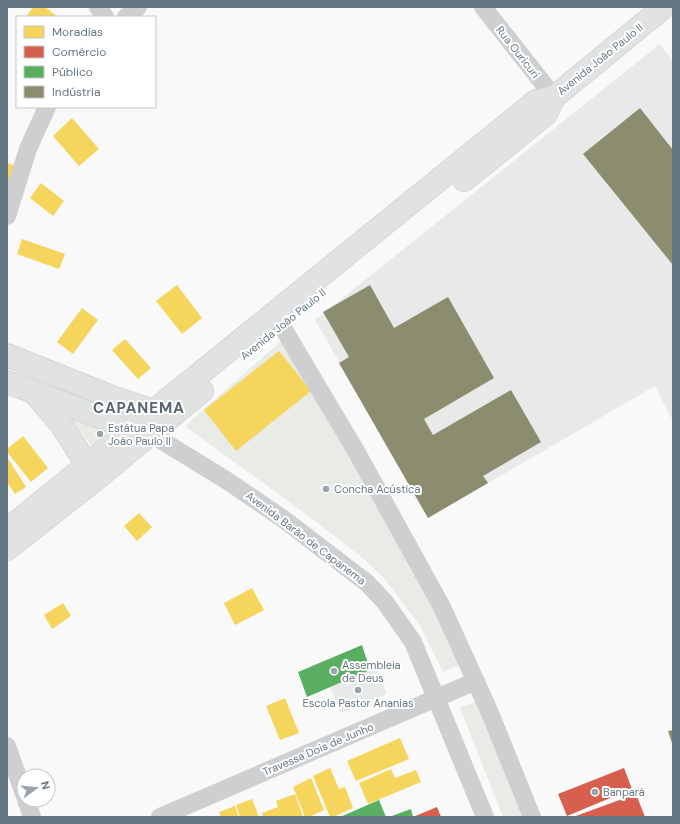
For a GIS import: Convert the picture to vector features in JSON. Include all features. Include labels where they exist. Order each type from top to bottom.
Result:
[{"type":"main road","name":"Avenida João Paulo II","points":[[7,530],[140,437],[536,101],[554,97],[664,7]]},
{"type":"main road","name":"Avenida João Paulo II","points":[[140,437],[154,411],[278,319]]},
{"type":"main road","points":[[7,355],[117,399],[154,411]]},
{"type":"main road","name":"Avenida Barão de Capanema","points":[[7,382],[140,437]]},
{"type":"main road","points":[[33,393],[61,424],[92,472]]},
{"type":"main road","points":[[117,399],[140,437]]},
{"type":"main road","name":"Avenida João Paulo II","points":[[7,549],[92,472]]},
{"type":"street","points":[[98,7],[104,16]]},
{"type":"street","points":[[127,16],[138,7]]},
{"type":"street","name":"Rua Ouricuri","points":[[483,7],[554,97]]},
{"type":"street","points":[[7,216],[28,149],[47,108]]},
{"type":"street","points":[[278,319],[356,451],[442,607],[476,681],[532,817]]},
{"type":"street","name":"Avenida Barão de Capanema","points":[[140,437],[256,500],[367,583],[386,602],[402,623],[413,642],[485,817]]},
{"type":"street","name":"Travessa Dois de Junho","points":[[160,817],[476,681]]},
{"type":"street","points":[[7,746],[16,771]]},
{"type":"shaded area","points":[[660,44],[673,62],[673,421],[655,386],[428,518],[315,320]]},
{"type":"shaded area","points":[[290,333],[463,664],[443,672],[421,627],[383,577],[359,555],[306,514],[185,426]]},
{"type":"shaded area","points":[[60,404],[119,425],[93,448]]},
{"type":"shaded area","name":"Escola Pastor Ananias","points":[[376,667],[387,694],[340,713],[330,687]]},
{"type":"shaded area","points":[[480,700],[528,817],[503,817],[460,708]]},
{"type":"building: Moradias","points":[[33,7],[45,7],[57,16],[27,16]]},
{"type":"building: Moradias","points":[[72,118],[99,149],[79,166],[53,136]]},
{"type":"building: Moradias","points":[[7,163],[16,166],[7,190]]},
{"type":"building: Moradias","points":[[41,183],[64,201],[53,216],[30,198]]},
{"type":"building: Moradias","points":[[22,239],[65,254],[59,269],[17,254]]},
{"type":"building: Moradias","points":[[177,285],[202,318],[182,334],[156,301]]},
{"type":"building: Moradias","points":[[82,308],[98,320],[73,354],[57,342]]},
{"type":"building: Moradias","points":[[125,339],[151,368],[138,379],[112,350]]},
{"type":"building: Moradias","points":[[279,351],[311,391],[236,451],[204,410]]},
{"type":"building: Moradias","points":[[23,436],[48,468],[31,482],[7,452],[7,449]]},
{"type":"building: Moradias","points":[[7,457],[26,487],[15,494],[7,482]]},
{"type":"building: Moradias","points":[[139,513],[152,527],[137,541],[124,526]]},
{"type":"building: Moradias","points":[[252,588],[264,610],[235,625],[224,603]]},
{"type":"building: Moradias","points":[[63,603],[71,616],[52,629],[44,615]]},
{"type":"building: Moradias","points":[[285,698],[299,733],[280,740],[266,706]]},
{"type":"building: Moradias","points":[[400,738],[409,759],[356,781],[347,761]]},
{"type":"building: Moradias","points":[[330,768],[339,789],[345,787],[353,808],[333,817],[330,817],[313,776]]},
{"type":"building: Moradias","points":[[391,769],[395,778],[416,770],[421,782],[368,804],[359,783]]},
{"type":"building: Moradias","points":[[311,778],[324,810],[309,817],[305,817],[293,787]]},
{"type":"building: Moradias","points":[[295,794],[303,817],[263,817],[262,813],[278,807],[276,801]]},
{"type":"building: Moradias","points":[[252,799],[259,817],[240,817],[236,805]]},
{"type":"building: Moradias","points":[[235,806],[239,817],[221,817],[219,812]]},
{"type":"building: Comércio","name":"Banpará","points":[[624,768],[632,789],[567,816],[558,794]]},
{"type":"building: Comércio","points":[[636,794],[645,817],[573,817]]},
{"type":"building: Comércio","points":[[437,807],[441,817],[413,817]]},
{"type":"building: Público","name":"Assembleia de Deus","points":[[362,645],[370,670],[307,697],[298,672]]},
{"type":"building: Público","points":[[379,800],[386,817],[340,817]]},
{"type":"building: Público","points":[[411,809],[413,817],[389,817]]},
{"type":"building: Indústria","points":[[640,108],[673,150],[673,265],[583,154]]},
{"type":"building: Indústria","points":[[370,285],[394,328],[448,297],[494,378],[424,419],[433,435],[511,390],[541,442],[483,476],[488,483],[428,518],[339,363],[349,357],[323,312]]},
{"type":"building: Indústria","points":[[673,730],[673,746],[668,731]]},
{"type":"place","name":"Estátua Papa João Paulo II","points":[[100,434]]},
{"type":"place","name":"Concha Acústica","points":[[326,489]]},
{"type":"place","name":"Assembleia de Deus","points":[[334,671]]},
{"type":"place","name":"Escola Pastor Ananias","points":[[358,690]]},
{"type":"place","name":"Banpará","points":[[595,792]]},
{"type":"district","name":"CAPANEMA","points":[[139,408]]}]
